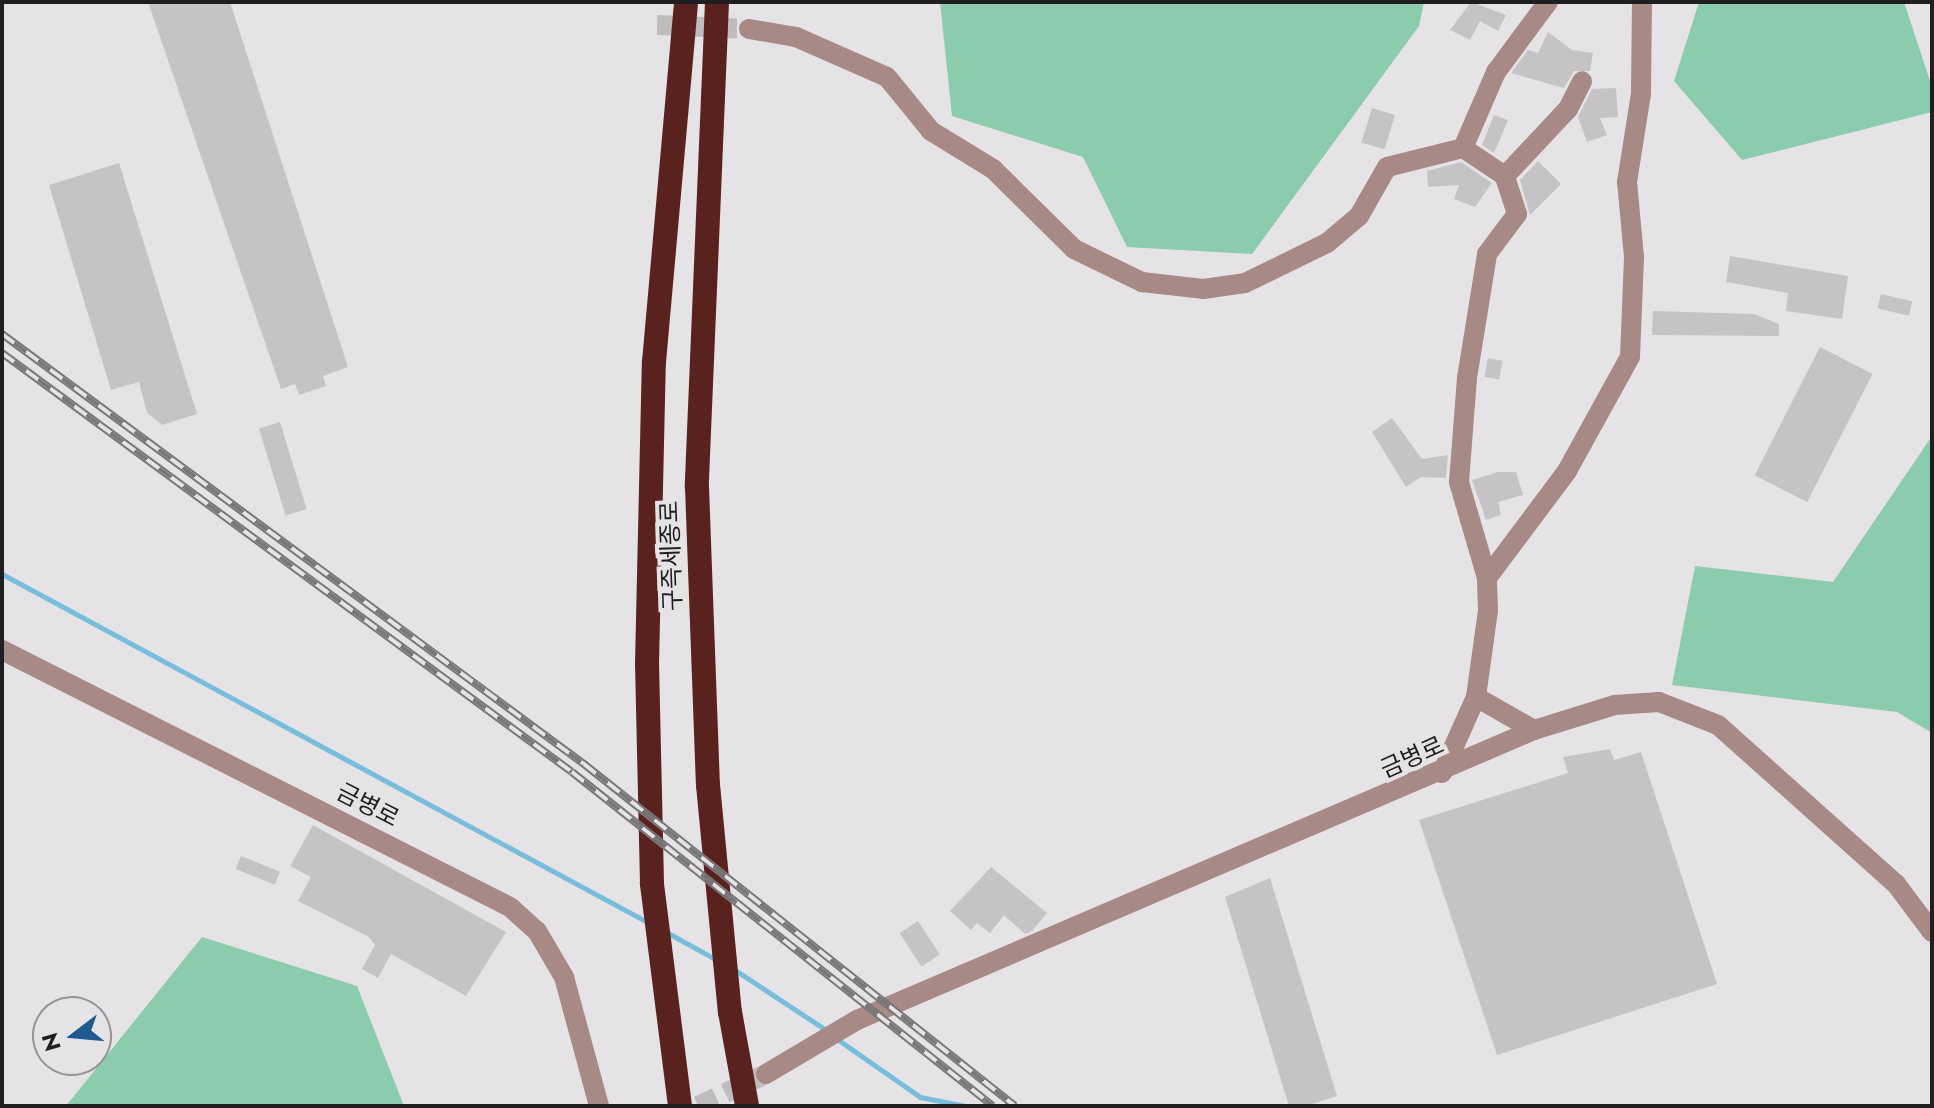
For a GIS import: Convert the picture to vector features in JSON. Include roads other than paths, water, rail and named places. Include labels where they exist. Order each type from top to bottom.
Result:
[{"type":"highway","name":"구즉세종로","points":[[680,1106],[652,883],[651,451],[686,2]]},
{"type":"highway","name":"구즉세종로","points":[[717,2],[697,487],[719,914],[730,1012],[747,1106]]},
{"type":"street","points":[[1463,148],[1496,72],[1548,2]]},
{"type":"street","points":[[1487,578],[1567,471],[1630,357],[1634,257],[1627,182],[1641,94],[1642,2]]},
{"type":"street","points":[[749,29],[796,37],[887,77],[931,131],[993,169],[1074,249],[1142,282],[1203,289],[1245,283],[1327,243],[1359,216],[1387,167],[1463,148],[1505,176],[1517,214],[1487,254],[1461,432],[1459,482],[1487,578],[1476,697],[1442,773]]},
{"type":"street","points":[[1505,176],[1568,109],[1582,81]]},
{"type":"street","name":"금병로","points":[[2,650],[510,907],[537,931],[564,977],[599,1106]]},
{"type":"street","points":[[1476,697],[1534,730]]},
{"type":"street","name":"금병로","points":[[766,1074],[801,1047],[857,1020],[1442,773],[1534,730],[1615,705],[1659,702],[1718,725],[1896,884],[1932,932]]},
{"type":"waterway","points":[[2,574],[649,923]]},
{"type":"waterway","points":[[668,933],[715,959]]},
{"type":"waterway","points":[[735,970],[829,1032]]},
{"type":"waterway","points":[[837,1039],[920,1097],[965,1106]]},
{"type":"tunnel","points":[[657,25],[749,29]]},
{"type":"tunnel","points":[[698,1106],[766,1074]]},
{"type":"railway","points":[[2,334],[584,764],[1015,1106]]},
{"type":"railway","points":[[2,353],[572,772],[993,1106]]}]
